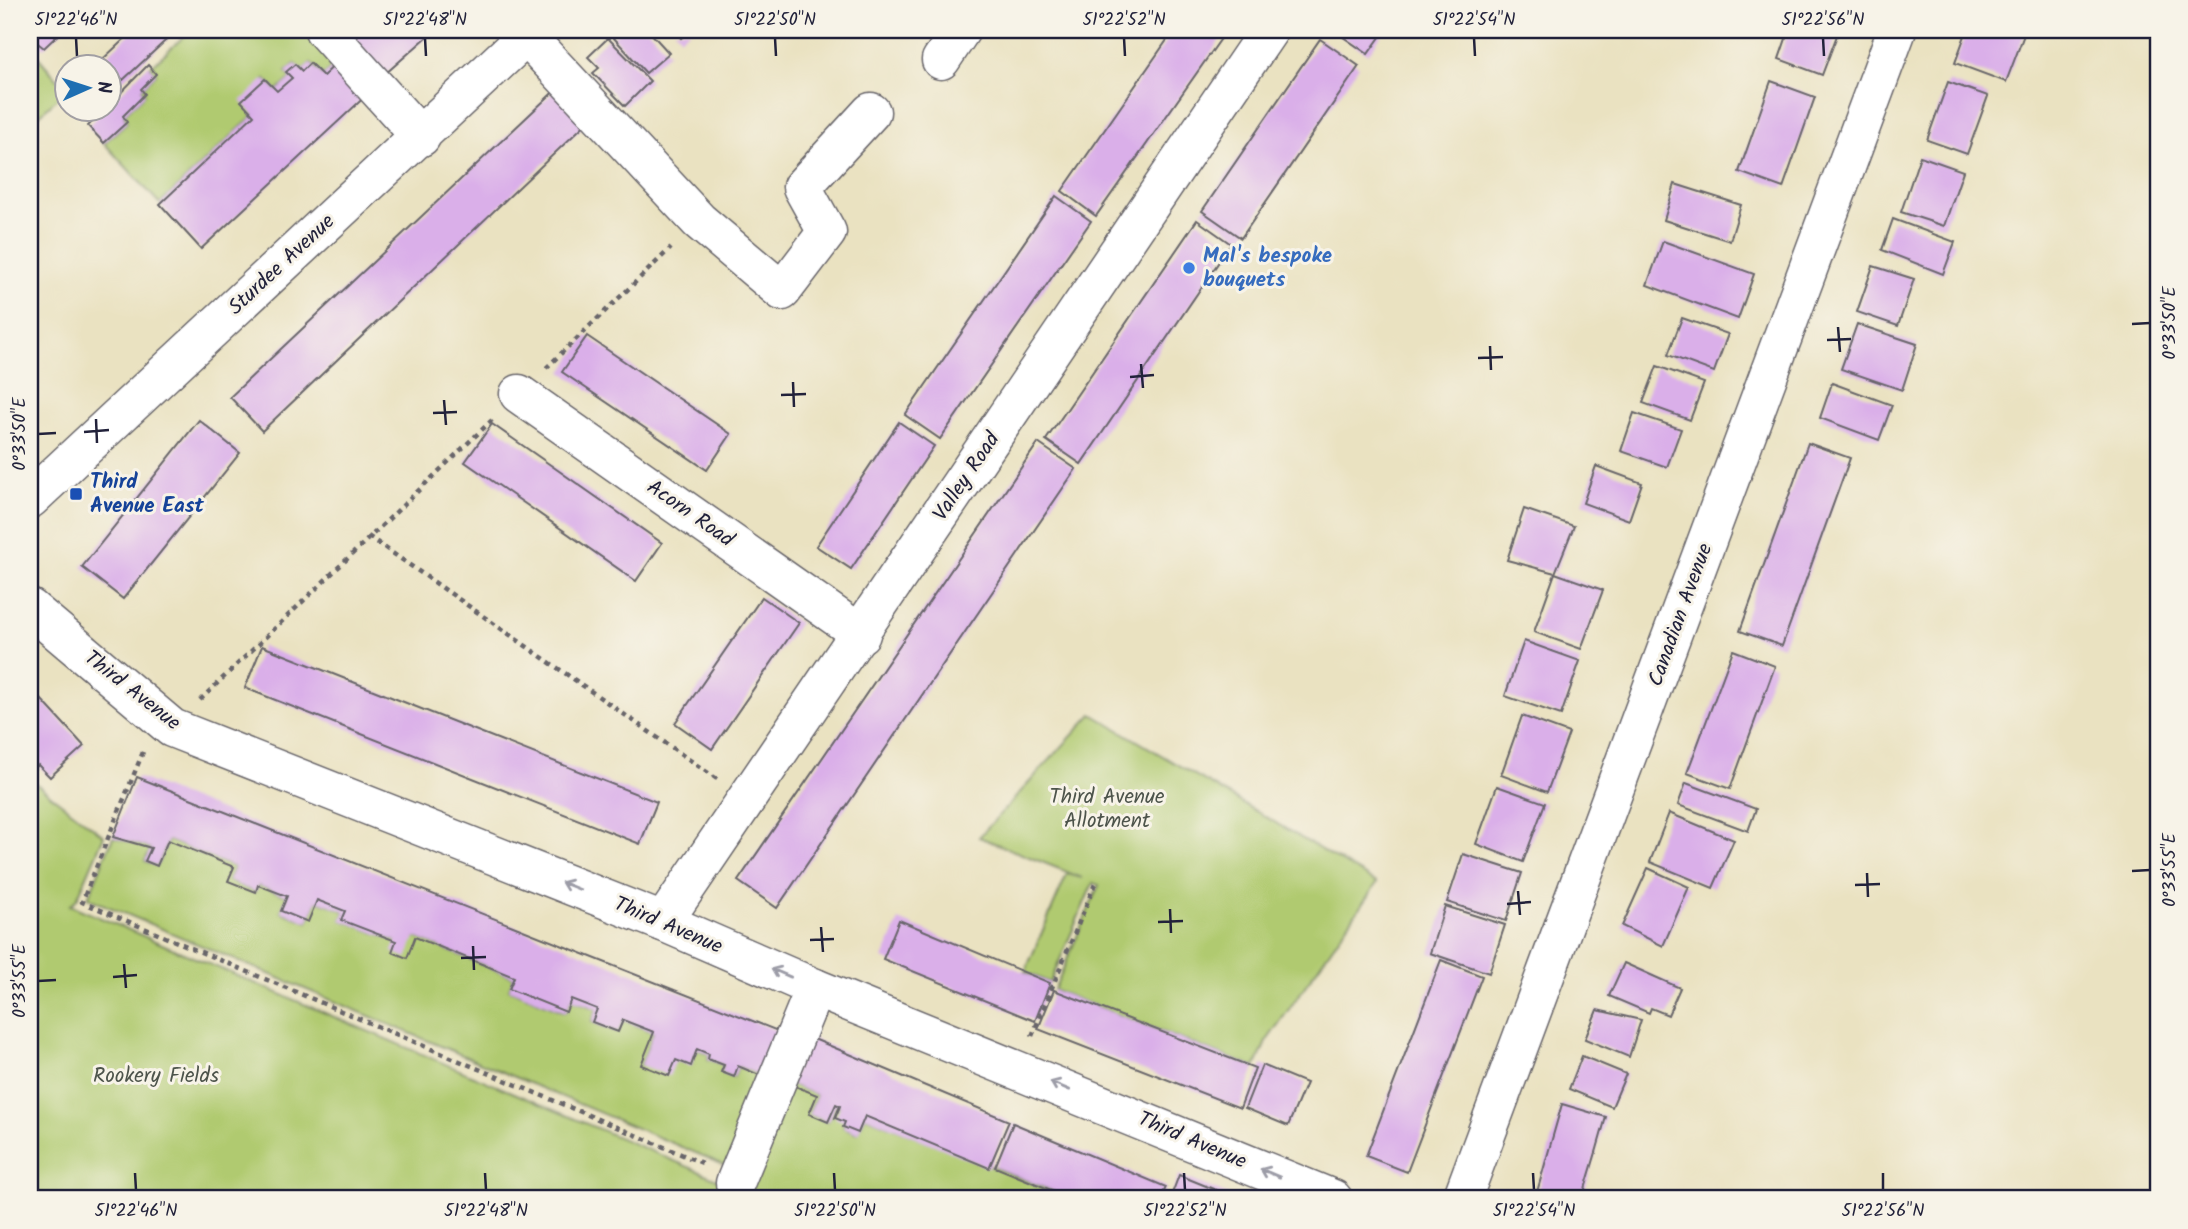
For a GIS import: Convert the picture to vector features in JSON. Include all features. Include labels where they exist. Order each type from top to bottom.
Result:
[{"type":"street","points":[[324,30],[421,137]]},
{"type":"street","name":"Valley Road","points":[[663,922],[861,635],[1268,30]]},
{"type":"street","name":"Canadian Avenue","points":[[1462,1199],[1897,30]]},
{"type":"street","points":[[530,33],[699,221],[782,291],[827,232],[802,187],[871,112]]},
{"type":"street","name":"Sturdee Avenue","points":[[30,499],[530,33]]},
{"type":"street","name":"Acorn Road","points":[[519,394],[861,635]]},
{"type":"street","name":"Third Avenue","points":[[30,608],[165,722],[663,922],[815,988],[1333,1199]]},
{"type":"street","points":[[736,1181],[815,988]]},
{"type":"path","points":[[699,221],[369,536],[165,722],[82,902],[736,1181]]},
{"type":"path","points":[[369,536],[746,799]]},
{"type":"path","points":[[1018,1069],[1097,879]]},
{"type":"green space","points":[[191,30],[311,30],[340,60],[323,76],[311,63],[302,71],[295,64],[286,72],[292,78],[277,91],[265,79],[254,115],[160,204],[104,143],[127,122],[123,116],[145,94],[141,89],[156,74],[150,67]]},
{"type":"green space","points":[[30,47],[52,73],[52,103],[30,124]]},
{"type":"green space","name":"Third Avenue Allotment","points":[[1092,714],[1377,883],[1266,1042],[1255,1068],[1054,990],[1099,885],[1093,883],[1050,983],[1025,972],[1067,874],[1082,878],[979,837]]},
{"type":"green space","name":"Rookery Fields","points":[[30,779],[104,836],[77,899],[70,905],[745,1191],[790,1084],[817,1095],[809,1114],[828,1122],[836,1104],[840,1106],[845,1122],[843,1127],[857,1133],[865,1116],[1070,1198],[30,1199]]},
{"type":"green space","points":[[113,837],[151,848],[145,861],[157,866],[168,840],[234,867],[228,881],[255,892],[258,885],[287,896],[281,912],[308,922],[317,900],[345,911],[342,920],[396,941],[415,937],[514,977],[509,989],[565,1012],[571,999],[597,1009],[592,1022],[617,1032],[623,1020],[654,1032],[641,1065],[676,1060],[691,1065],[697,1049],[709,1054],[708,1059],[724,1065],[722,1072],[734,1077],[738,1066],[764,1077],[729,1167],[88,898]]},
{"type":"building","points":[[30,30],[63,30],[44,48],[30,37]]},
{"type":"building","points":[[134,30],[177,30],[123,80],[122,52],[110,52]]},
{"type":"building","points":[[346,30],[435,30],[385,74]]},
{"type":"building","points":[[621,30],[648,30],[669,53],[646,73],[613,37]]},
{"type":"building","points":[[674,30],[690,30],[681,38]]},
{"type":"building","points":[[1174,30],[1227,30],[1096,216],[1062,191]]},
{"type":"building","points":[[1333,30],[1385,30],[1368,54]]},
{"type":"building","points":[[1789,30],[1839,30],[1822,75],[1779,59]]},
{"type":"building","points":[[1967,30],[2025,32],[2006,82],[1955,63]]},
{"type":"building","points":[[608,38],[650,81],[625,106],[593,73],[599,68],[588,57]]},
{"type":"building","points":[[1320,39],[1359,66],[1241,238],[1202,211]]},
{"type":"building","points":[[340,60],[370,92],[201,249],[160,204],[254,115],[241,101],[265,79],[277,91],[292,78],[286,72],[295,64],[302,71],[310,63],[323,76]]},
{"type":"building","points":[[148,65],[156,74],[141,89],[145,94],[123,116],[127,122],[104,143],[88,126],[92,122],[122,122],[122,91]]},
{"type":"building","points":[[1771,81],[1815,97],[1783,188],[1739,172]]},
{"type":"building","points":[[564,82],[595,115],[262,431],[230,397]]},
{"type":"building","points":[[1948,82],[1988,96],[1967,154],[1927,140]]},
{"type":"building","points":[[1920,156],[1963,171],[1944,226],[1901,212]]},
{"type":"building","points":[[1675,184],[1741,205],[1730,241],[1664,220]]},
{"type":"building","points":[[1056,196],[1091,221],[940,439],[905,415]]},
{"type":"building","points":[[1893,219],[1955,242],[1943,274],[1882,250]]},
{"type":"building","points":[[1197,220],[1231,244],[1081,464],[1046,440]]},
{"type":"building","points":[[1663,241],[1754,274],[1738,319],[1647,285]]},
{"type":"building","points":[[1873,266],[1914,279],[1898,326],[1857,312]]},
{"type":"building","points":[[1682,318],[1728,334],[1714,372],[1668,355]]},
{"type":"building","points":[[1857,324],[1917,344],[1902,390],[1841,369]]},
{"type":"building","points":[[587,336],[731,434],[707,470],[562,372]]},
{"type":"building","points":[[1657,366],[1704,383],[1690,420],[1643,403]]},
{"type":"building","points":[[1832,383],[1892,405],[1879,440],[1820,418]]},
{"type":"building","points":[[1634,413],[1681,429],[1667,467],[1621,451]]},
{"type":"building","points":[[199,420],[240,453],[123,599],[82,567]]},
{"type":"building","points":[[899,422],[934,446],[851,569],[816,546]]},
{"type":"building","points":[[492,424],[662,543],[636,581],[465,462]]},
{"type":"building","points":[[1038,443],[1076,469],[777,908],[738,881]]},
{"type":"building","points":[[1808,443],[1850,458],[1782,646],[1740,631]]},
{"type":"building","points":[[1596,466],[1642,483],[1629,520],[1583,503]]},
{"type":"building","points":[[1524,509],[1574,526],[1555,573],[1507,560]]},
{"type":"building","points":[[1555,573],[1603,590],[1581,649],[1534,632]]},
{"type":"building","points":[[762,597],[799,623],[712,749],[675,723]]},
{"type":"building","points":[[1524,641],[1580,661],[1561,715],[1505,696]]},
{"type":"building","points":[[262,646],[657,802],[640,844],[245,688]]},
{"type":"building","points":[[1733,650],[1775,666],[1730,789],[1687,773]]},
{"type":"building","points":[[30,687],[84,746],[50,777],[38,765],[30,773]]},
{"type":"building","points":[[1522,716],[1569,733],[1547,792],[1501,775]]},
{"type":"building","points":[[137,777],[783,1033],[764,1077],[738,1066],[734,1077],[721,1072],[724,1065],[708,1059],[709,1054],[697,1049],[691,1066],[676,1060],[669,1076],[641,1065],[654,1032],[623,1020],[618,1032],[592,1022],[597,1009],[571,999],[566,1012],[509,989],[514,977],[415,937],[407,958],[392,952],[396,941],[341,920],[345,911],[317,900],[308,922],[281,911],[287,896],[258,885],[256,892],[228,881],[234,867],[168,840],[157,866],[145,861],[151,848],[113,837]]},
{"type":"building","points":[[1686,783],[1756,809],[1748,831],[1678,805]]},
{"type":"building","points":[[1497,786],[1545,803],[1523,862],[1476,844]]},
{"type":"building","points":[[1669,813],[1734,840],[1713,888],[1650,862]]},
{"type":"building","points":[[1463,854],[1522,873],[1506,921],[1447,902]]},
{"type":"building","points":[[1648,868],[1689,887],[1663,946],[1622,926]]},
{"type":"building","points":[[1445,906],[1505,925],[1489,973],[1430,953]]},
{"type":"building","points":[[899,920],[1050,983],[1035,1021],[883,959]]},
{"type":"building","points":[[1441,960],[1482,976],[1407,1172],[1366,1156]]},
{"type":"building","points":[[1624,963],[1680,988],[1668,1015],[1651,1008],[1649,1013],[1609,996]]},
{"type":"building","points":[[1054,990],[1255,1068],[1240,1108],[1038,1029]]},
{"type":"building","points":[[1597,1010],[1641,1020],[1629,1057],[1585,1039]]},
{"type":"building","points":[[809,1037],[1009,1121],[989,1168],[865,1116],[858,1133],[843,1127],[845,1122],[835,1118],[840,1106],[836,1104],[828,1122],[809,1114],[817,1095],[790,1084]]},
{"type":"building","points":[[1582,1056],[1626,1074],[1612,1107],[1569,1089]]},
{"type":"building","points":[[1262,1065],[1306,1083],[1288,1126],[1245,1108]]},
{"type":"building","points":[[1562,1104],[1606,1117],[1597,1149],[1582,1199],[1535,1199]]},
{"type":"building","points":[[1013,1123],[1166,1187],[1161,1199],[1073,1199],[995,1167]]},
{"type":"building","points":[[1179,1175],[1211,1188],[1238,1199],[1170,1199]]},
{"type":"place","name":"MaI's bespoke bouquets","points":[[1189,268]]},
{"type":"place","name":"Third Avenue East","points":[[76,494]]}]
